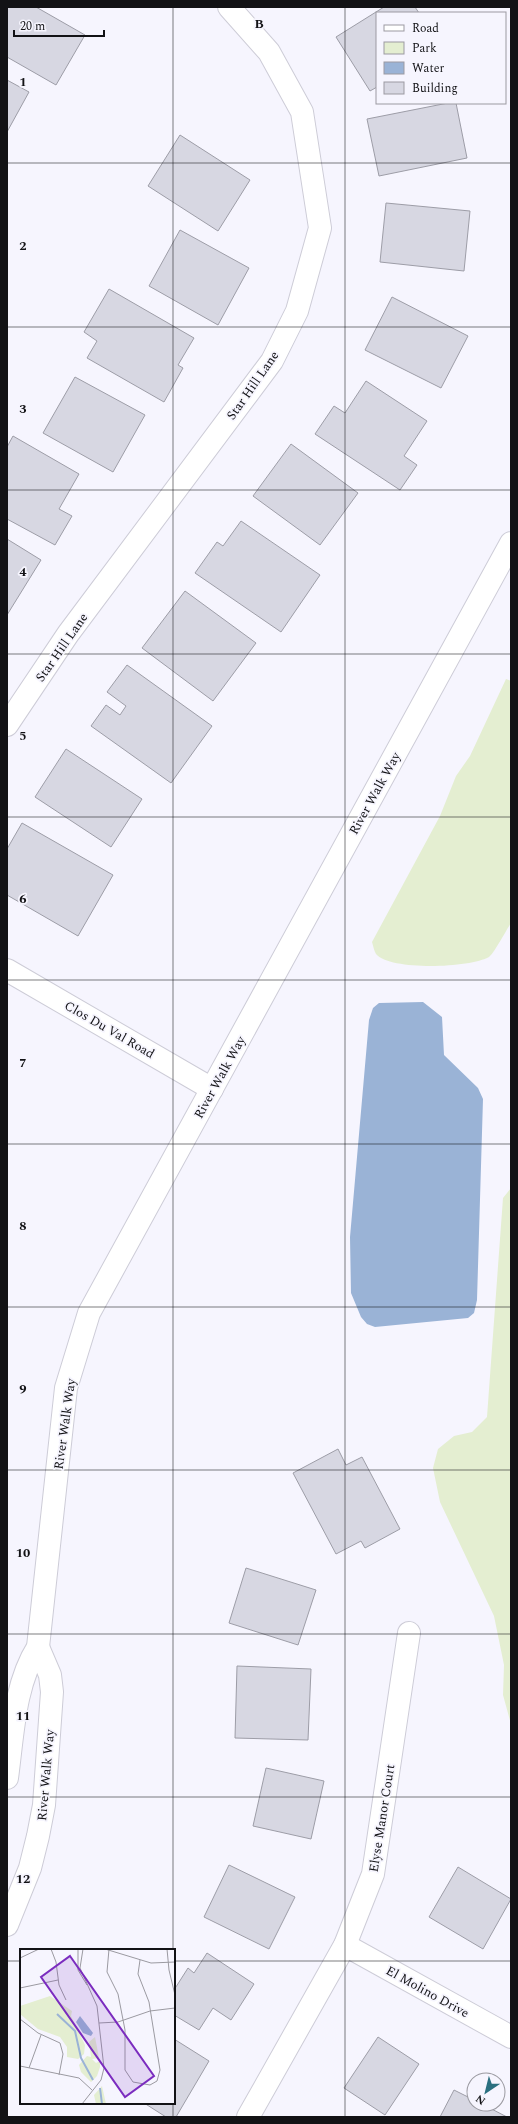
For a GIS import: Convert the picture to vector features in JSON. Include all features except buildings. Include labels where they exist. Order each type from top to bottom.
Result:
[{"type":"street","name":"Star Hill Lane","points":[[7,725],[68,634],[272,361],[297,311],[320,228],[302,112],[268,52],[229,7]]},
{"type":"street","name":"River Walk Way","points":[[7,1778],[22,1680],[29,1661],[38,1647],[66,1388],[89,1312],[511,543]]},
{"type":"street","name":"Clos Du Val Road","points":[[7,970],[212,1089]]},
{"type":"street","name":"Elyse Manor Court","points":[[248,2117],[345,1945],[374,1874],[409,1633]]},
{"type":"street","name":"River Walk Way","points":[[7,1925],[30,1868],[44,1805],[52,1692],[50,1675],[38,1647]]},
{"type":"street","name":"El Molino Drive","points":[[345,1945],[511,2037]]},
{"type":"green space","points":[[506,679],[511,681],[511,923],[491,955],[479,961],[465,964],[431,966],[397,963],[384,959],[376,954],[372,942],[440,816],[456,776],[470,756]]},
{"type":"green space","points":[[511,1188],[511,1724],[503,1695],[504,1665],[494,1616],[440,1502],[433,1468],[438,1449],[454,1436],[472,1432],[487,1417],[503,1198]]},
{"type":"water","points":[[423,1002],[442,1017],[444,1055],[478,1088],[483,1099],[477,1300],[474,1313],[468,1318],[375,1327],[367,1324],[361,1317],[351,1293],[350,1237],[369,1020],[373,1008],[379,1003]]}]
